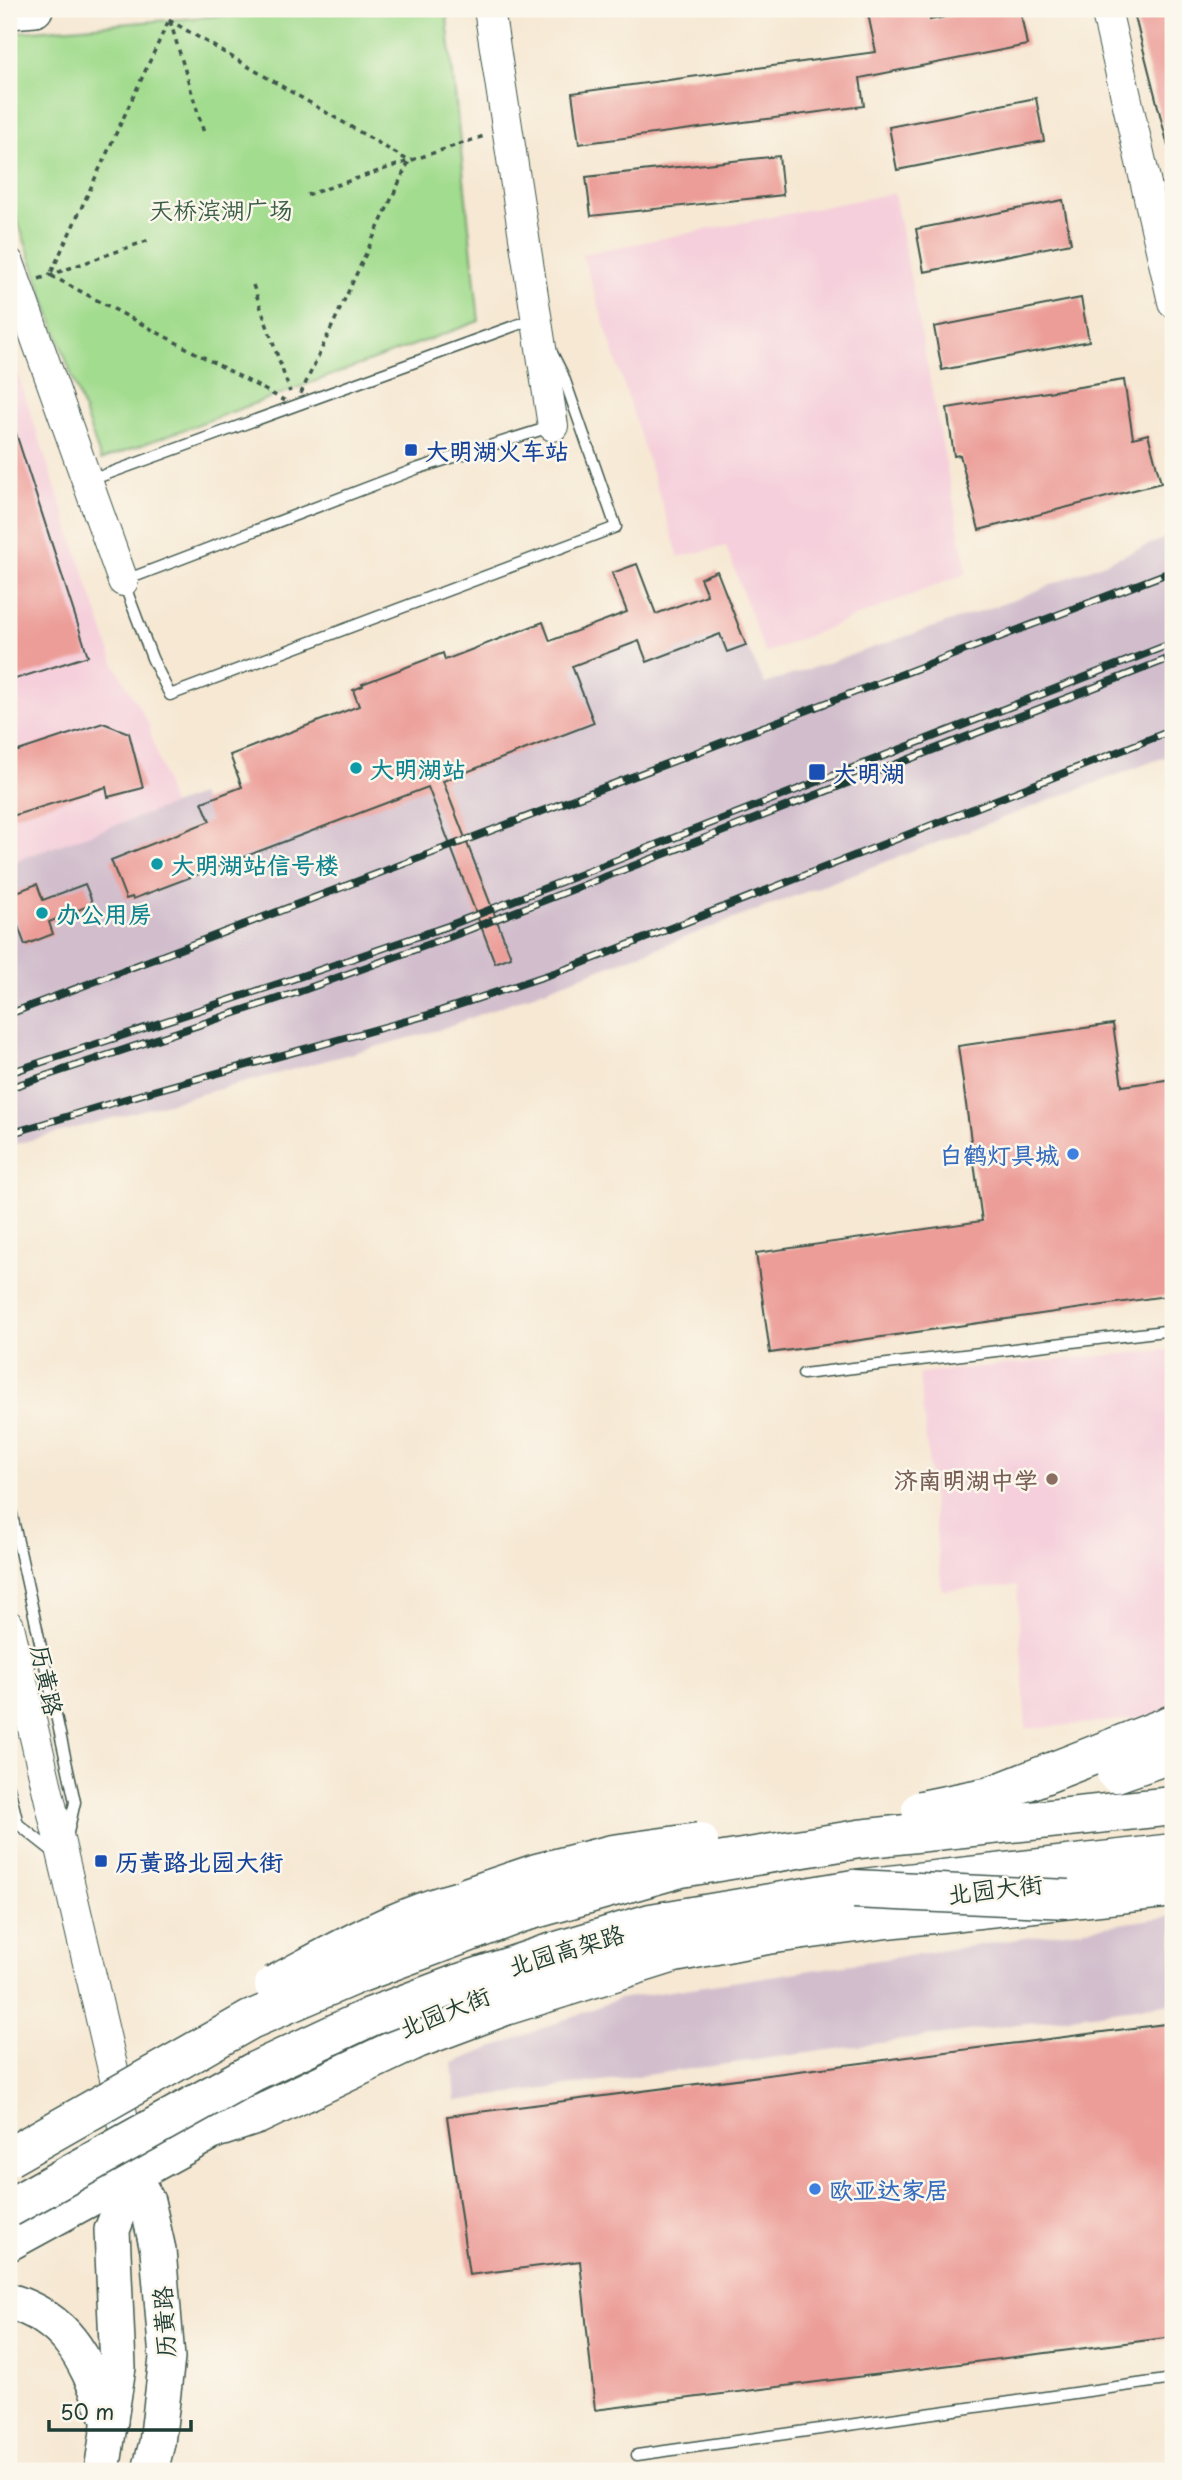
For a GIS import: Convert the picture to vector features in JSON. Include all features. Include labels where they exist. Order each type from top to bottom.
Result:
[{"type":"highway","points":[[990,1796],[1173,1724]]},
{"type":"highway","points":[[9,2128],[194,2026],[380,1930],[537,1873],[613,1854],[911,1812],[990,1796],[1096,1780],[1173,1753]]},
{"type":"highway","name":"北园高架路","points":[[9,2157],[250,2020],[355,1975],[521,1913],[681,1868],[859,1839],[1173,1806]]},
{"type":"highway","name":"北园高架路","points":[[9,2208],[255,2071],[370,2017],[544,1955],[651,1923],[854,1889],[1173,1853]]},
{"type":"highway","points":[[466,1897],[681,1868]]},
{"type":"highway","points":[[221,2127],[257,2115],[418,2039],[505,2006],[674,1953],[767,1935],[1173,1888]]},
{"type":"highway","points":[[854,1889],[1068,1899]]},
{"type":"highway","points":[[250,2020],[380,1930]]},
{"type":"main road","points":[[9,11],[35,9]]},
{"type":"main road","points":[[9,2143],[118,2091],[228,2025],[454,1924],[660,1863],[820,1838],[1173,1794]]},
{"type":"main road","name":"北园大街","points":[[9,2243],[221,2127],[247,2103],[400,2027],[516,1983],[663,1938],[759,1919],[992,1887],[1173,1869]]},
{"type":"main road","name":"历黄路","points":[[102,2471],[118,2367],[112,2230],[133,2176]]},
{"type":"main road","name":"历黄路","points":[[133,2176],[147,2201],[158,2250],[167,2358],[157,2442],[150,2471]]},
{"type":"main road","points":[[9,2301],[49,2318],[75,2346],[111,2422]]},
{"type":"street","points":[[489,9],[553,426]]},
{"type":"street","points":[[1106,9],[1173,302]]},
{"type":"street","points":[[13,275],[123,581]]},
{"type":"street","name":"历黄路","points":[[9,1626],[118,2091],[133,2176]]},
{"type":"lane","points":[[87,482],[535,318],[563,375],[616,527],[170,695],[152,658],[123,581],[416,469],[553,426]]},
{"type":"lane","points":[[803,1374],[1173,1330]]},
{"type":"lane","name":"历黄路","points":[[9,1501],[75,1802],[62,1858]]},
{"type":"lane","points":[[9,1787],[18,1824],[62,1858]]},
{"type":"lane","points":[[637,2455],[1173,2379]]},
{"type":"path","points":[[169,20],[409,161]]},
{"type":"path","points":[[169,20],[204,133]]},
{"type":"path","points":[[50,275],[169,20]]},
{"type":"path","points":[[307,195],[507,128]]},
{"type":"path","points":[[295,406],[409,161]]},
{"type":"path","points":[[13,275],[50,275],[152,239]]},
{"type":"path","points":[[50,275],[295,406]]},
{"type":"path","points":[[253,285],[295,406]]},
{"type":"shaded area","points":[[894,193],[967,573],[765,653],[726,546],[679,557],[582,254]]},
{"type":"shaded area","points":[[9,348],[114,663],[148,723],[172,806],[9,863]]},
{"type":"shaded area","name":"大明湖站","points":[[1173,535],[1173,754],[438,1030],[9,1146],[9,863],[200,795],[203,801],[242,787],[230,755],[359,706],[362,684],[443,653],[445,659],[543,622],[550,641],[627,612],[612,573],[637,564],[657,614],[706,595],[700,578],[717,571],[746,645],[765,684],[1014,600]]},
{"type":"shaded area","name":"济南明湖中学","points":[[1173,1349],[1173,1706],[1155,1717],[1026,1729],[1017,1586],[942,1590],[919,1373]]},
{"type":"shaded area","points":[[1173,1916],[1173,2003],[456,2101],[453,2063],[618,1999]]},
{"type":"green space","name":"天桥滨湖广场","points":[[301,9],[446,9],[479,321],[101,460],[9,196],[9,33]]},
{"type":"building","points":[[867,9],[929,9],[930,20],[985,9],[1020,9],[1027,45],[860,78],[864,106],[579,144],[572,93],[876,52]]},
{"type":"building","points":[[1133,9],[1173,9],[1173,145],[1168,146]]},
{"type":"building","points":[[1036,98],[1044,141],[897,170],[889,127]]},
{"type":"building","points":[[779,156],[783,195],[591,216],[586,177]]},
{"type":"building","points":[[1063,200],[1071,243],[924,272],[916,229]]},
{"type":"building","points":[[1081,298],[1089,341],[942,370],[934,327]]},
{"type":"building","points":[[1124,380],[1133,438],[1148,434],[1161,483],[979,530],[960,455],[954,456],[947,408]]},
{"type":"building","points":[[12,421],[88,656],[9,681],[9,422]]},
{"type":"building","name":"大明湖站","points":[[637,564],[656,614],[707,595],[700,578],[717,571],[746,645],[727,652],[720,634],[647,662],[639,641],[572,666],[594,723],[443,781],[511,957],[495,963],[428,787],[133,899],[126,899],[111,860],[210,821],[202,802],[242,787],[230,755],[359,706],[353,690],[363,686],[362,684],[443,653],[445,660],[543,622],[550,641],[627,612],[612,573]]},
{"type":"building","points":[[103,723],[129,733],[143,788],[108,797],[106,787],[9,817],[9,754]]},
{"type":"building","name":"办公用房","points":[[37,884],[43,900],[85,884],[93,904],[49,922],[53,934],[25,945],[9,902],[9,895]]},
{"type":"building","name":"白鹤灯具城","points":[[1113,1024],[1122,1086],[1173,1079],[1173,1295],[770,1353],[756,1253],[982,1221],[958,1046]]},
{"type":"building","name":"欧亚达家居","points":[[1173,2023],[1173,2337],[595,2410],[580,2261],[469,2275],[447,2116]]},
{"type":"railway","points":[[9,1014],[1173,571]]},
{"type":"railway","points":[[9,1073],[448,926],[1173,643]]},
{"type":"railway","points":[[9,1088],[295,993],[452,936],[1173,657]]},
{"type":"railway","points":[[9,1134],[149,1092],[428,1015],[572,967],[1173,730]]},
{"type":"place","name":"大明湖火车站","points":[[411,450]]},
{"type":"place","name":"大明湖站","points":[[356,768]]},
{"type":"place","name":"大明湖","points":[[817,772]]},
{"type":"place","name":"大明湖站信号楼","points":[[157,864]]},
{"type":"place","name":"办公用房","points":[[42,913]]},
{"type":"place","name":"白鹤灯具城","points":[[1073,1154]]},
{"type":"place","name":"济南明湖中学","points":[[1052,1479]]},
{"type":"place","name":"历黄路北园大街","points":[[101,1861]]},
{"type":"place","name":"欧亚达家居","points":[[815,2189]]}]
